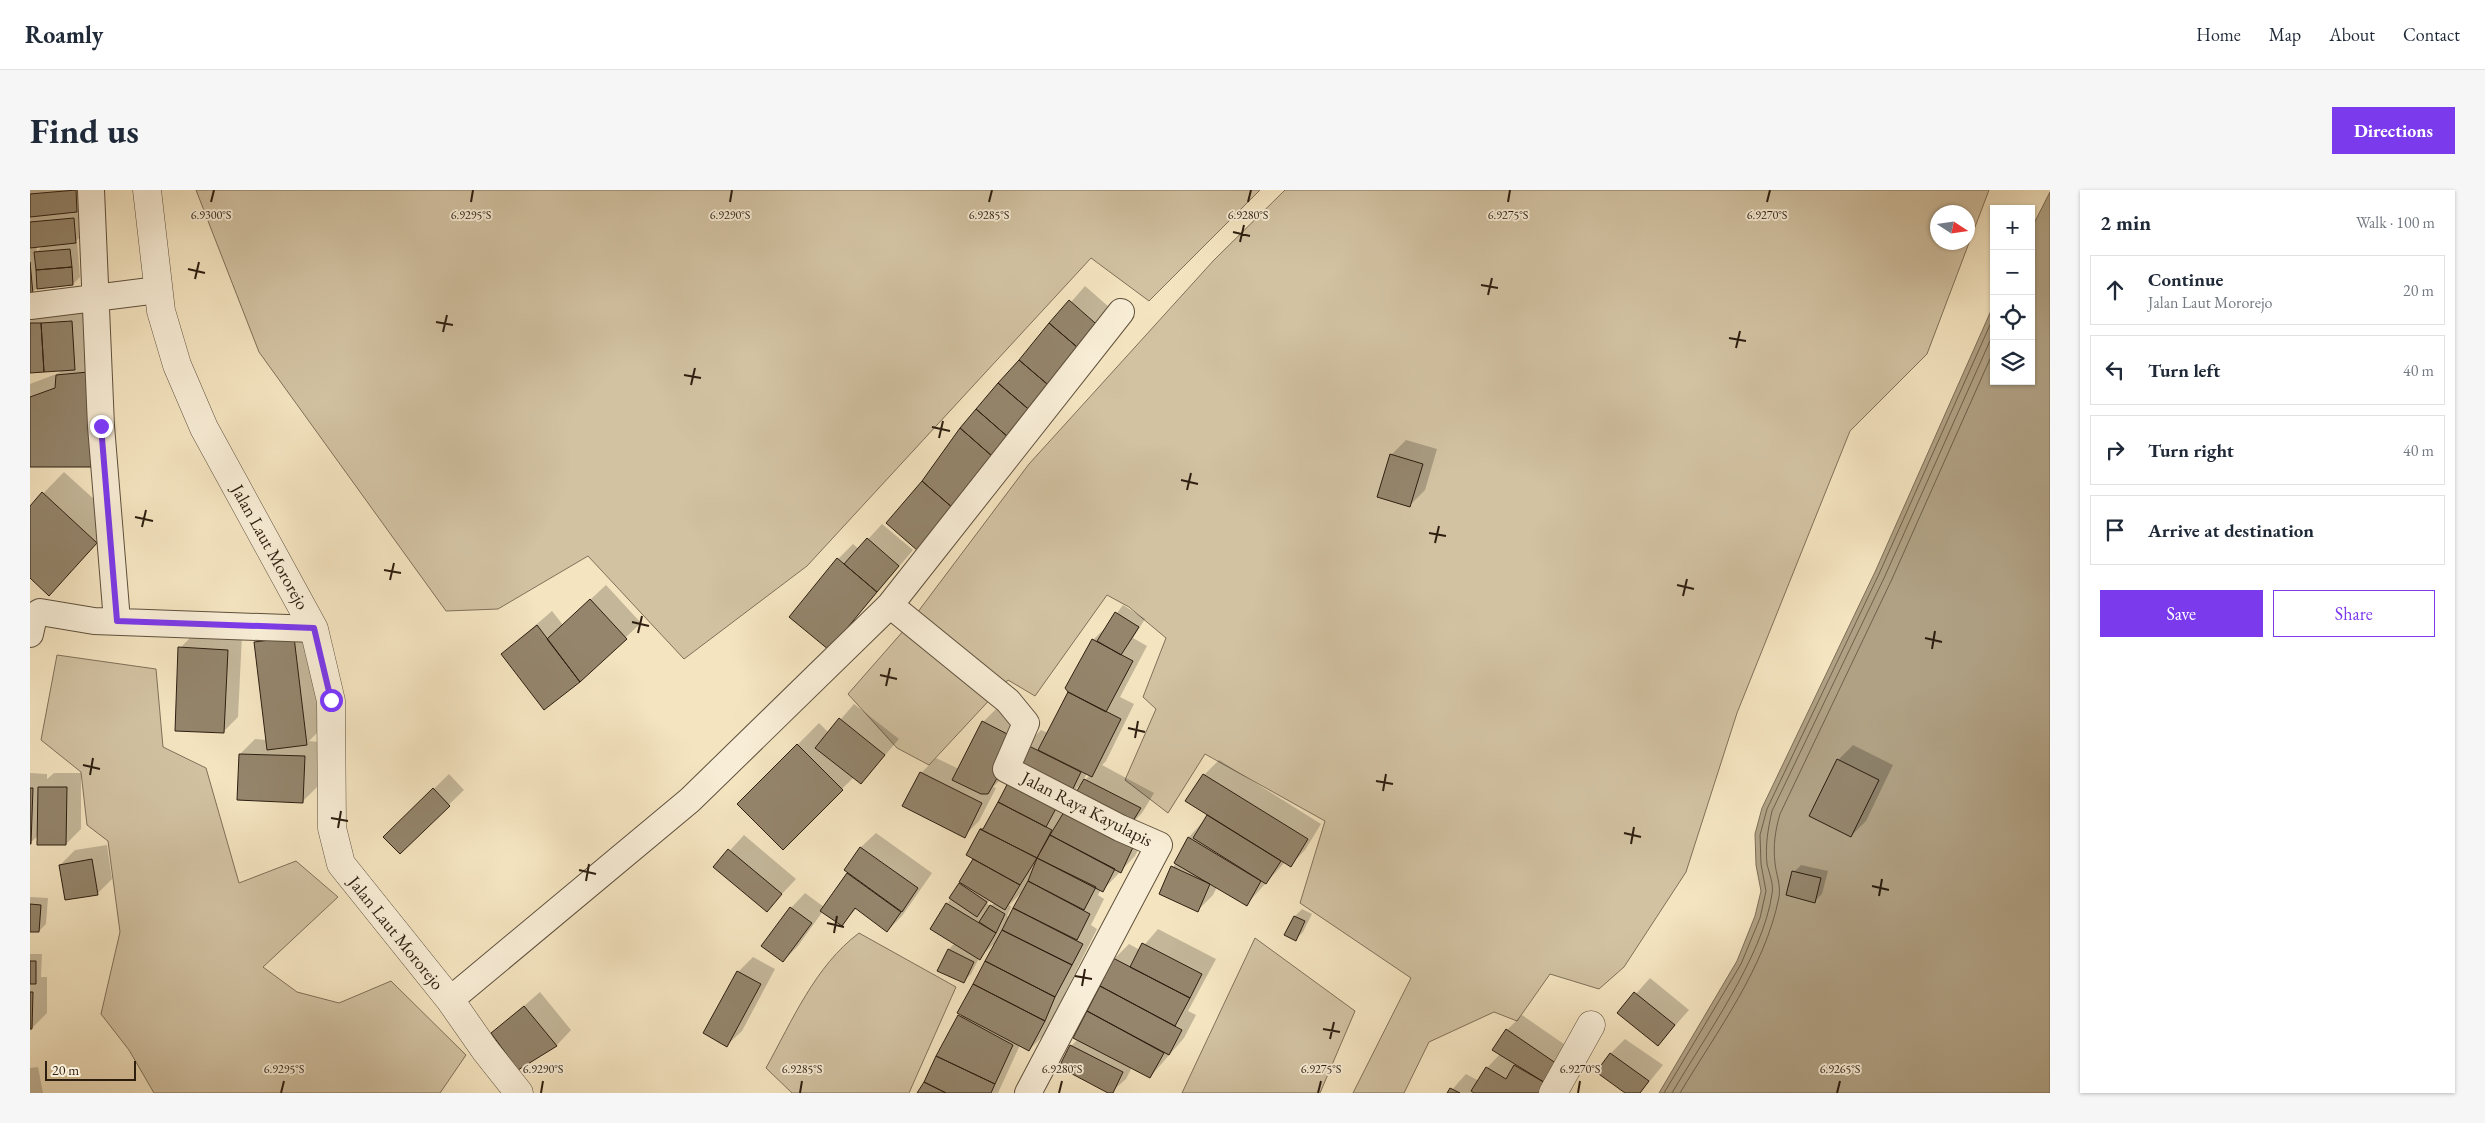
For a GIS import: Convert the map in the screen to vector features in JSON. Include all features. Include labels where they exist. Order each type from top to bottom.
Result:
[{"type":"street","points":[[91,190],[94,298],[101,426],[117,621]]},
{"type":"street","name":"Jalan Laut Mororejo","points":[[147,190],[161,310],[177,365],[204,428],[314,628],[331,700],[333,750],[332,803],[336,852],[348,874],[450,1000],[485,1050],[519,1093]]},
{"type":"street","points":[[30,306],[158,290]]},
{"type":"street","points":[[450,1000],[690,800],[890,605],[1122,312]]},
{"type":"street","name":"Jalan Raya Kayulapis","points":[[890,605],[1008,701],[1026,723],[1006,769],[1159,846],[1028,1093]]},
{"type":"street","points":[[30,634],[34,616],[40,612],[94,621],[314,628]]},
{"type":"street","points":[[1553,1093],[1591,1025]]},
{"type":"shaded area","points":[[196,190],[1260,190],[1149,301],[1091,258],[807,566],[684,659],[588,556],[498,609],[446,611],[259,352]]},
{"type":"shaded area","points":[[1285,190],[1989,190],[1975,227],[1975,205],[1930,205],[1930,250],[1966,250],[1927,354],[1850,431],[1737,713],[1686,872],[1624,967],[1599,989],[1550,974],[1517,1021],[1494,1012],[1429,1042],[1404,1093],[1353,1093],[1411,978],[1300,903],[1325,821],[1205,754],[1168,813],[1125,780],[1156,709],[1143,697],[1166,638],[1129,607],[1107,595],[1035,696],[1008,680],[929,765],[897,748],[848,694],[905,629],[1029,464],[1214,260]]},
{"type":"shaded area","points":[[57,655],[156,669],[163,747],[206,768],[239,883],[296,861],[338,897],[263,967],[297,992],[339,1003],[391,981],[466,1055],[440,1093],[154,1093],[129,1050],[101,1014],[120,932],[108,841],[87,825],[81,772],[41,740]]},
{"type":"shaded area","points":[[859,933],[956,987],[909,1093],[792,1093],[766,1068],[795,1013],[817,978],[843,946]]},
{"type":"shaded area","points":[[1255,938],[1355,1011],[1320,1093],[1182,1093]]},
{"type":"water","points":[[2050,192],[2050,1093],[1659,1093],[1737,961],[1755,916],[1761,891],[1756,865],[1755,834],[1762,808],[1875,572],[1990,313],[1990,385],[2035,385],[2035,221]]},
{"type":"building","points":[[76,190],[77,212],[30,217],[30,194]]},
{"type":"building","points":[[74,218],[76,243],[30,248],[30,222]]},
{"type":"building","points":[[70,249],[72,267],[36,270],[34,252]]},
{"type":"building","points":[[30,262],[33,294],[30,294]]},
{"type":"building","points":[[72,267],[73,285],[37,289],[36,270]]},
{"type":"building","points":[[1069,300],[1103,330],[1084,353],[1049,323]]},
{"type":"building","points":[[72,321],[75,370],[44,372],[41,323]]},
{"type":"building","points":[[30,323],[41,323],[44,372],[30,373]]},
{"type":"building","points":[[1049,323],[1084,353],[1053,389],[1019,360]]},
{"type":"building","points":[[1019,360],[1053,389],[1033,413],[998,383]]},
{"type":"building","points":[[88,372],[91,467],[30,467],[30,397],[55,388],[56,375]]},
{"type":"building","points":[[998,383],[1033,413],[1008,437],[976,409]]},
{"type":"building","points":[[976,409],[1008,437],[992,456],[960,428]]},
{"type":"building","points":[[960,428],[992,456],[954,509],[922,481]]},
{"type":"building","points":[[1390,454],[1423,464],[1410,507],[1377,497]]},
{"type":"building","points":[[922,481],[954,509],[918,551],[886,523]]},
{"type":"building","points":[[42,492],[97,543],[49,596],[30,578],[30,506]]},
{"type":"building","points":[[867,538],[899,566],[877,592],[844,564]]},
{"type":"building","points":[[837,558],[877,592],[829,650],[789,617]]},
{"type":"building","points":[[590,599],[627,639],[580,682],[547,639]]},
{"type":"building","points":[[1115,612],[1139,627],[1121,655],[1097,641]]},
{"type":"building","points":[[537,625],[580,682],[544,710],[501,654]]},
{"type":"building","points":[[294,637],[307,745],[267,750],[254,642]]},
{"type":"building","points":[[1092,639],[1133,661],[1106,712],[1068,692],[1065,688]]},
{"type":"building","points":[[178,647],[228,650],[224,733],[175,731]]},
{"type":"building","points":[[1068,692],[1121,719],[1092,777],[1038,750]]},
{"type":"building","points":[[839,718],[885,755],[861,784],[815,748]]},
{"type":"building","points":[[982,721],[1013,737],[1008,759],[988,794],[981,794],[952,780]]},
{"type":"building","points":[[797,744],[843,790],[783,850],[737,804]]},
{"type":"building","points":[[1025,744],[1081,772],[1068,799],[1012,771]]},
{"type":"building","points":[[239,754],[305,756],[303,803],[237,800]]},
{"type":"building","points":[[1837,759],[1879,780],[1851,837],[1809,816]]},
{"type":"building","points":[[920,772],[982,803],[965,838],[902,806]]},
{"type":"building","points":[[1203,774],[1308,839],[1291,867],[1185,801]]},
{"type":"building","points":[[1012,775],[1060,801],[1046,827],[998,802]]},
{"type":"building","points":[[1084,779],[1141,808],[1128,829],[1071,801]]},
{"type":"building","points":[[38,787],[67,787],[66,845],[37,845]]},
{"type":"building","points":[[30,788],[33,788],[31,844],[30,844]]},
{"type":"building","points":[[433,788],[450,806],[400,854],[383,837]]},
{"type":"building","points":[[998,802],[1052,830],[1037,858],[980,829],[983,829]]},
{"type":"building","points":[[1067,807],[1135,843],[1121,873],[1050,835]]},
{"type":"building","points":[[1207,815],[1281,861],[1266,884],[1193,838]]},
{"type":"building","points":[[980,829],[1037,858],[1020,885],[966,855]]},
{"type":"building","points":[[1050,835],[1115,869],[1103,892],[1037,858]]},
{"type":"building","points":[[1188,837],[1261,881],[1247,906],[1174,863]]},
{"type":"building","points":[[860,847],[918,888],[902,912],[844,870]]},
{"type":"building","points":[[728,849],[782,894],[767,912],[713,867]]},
{"type":"building","points":[[1037,858],[1096,887],[1084,910],[1028,881]]},
{"type":"building","points":[[92,859],[98,895],[65,900],[59,865]]},
{"type":"building","points":[[973,859],[1020,885],[1005,910],[959,882]]},
{"type":"building","points":[[1171,866],[1210,884],[1198,912],[1159,894]]},
{"type":"building","points":[[1792,871],[1821,878],[1815,903],[1786,895]]},
{"type":"building","points":[[847,873],[901,912],[887,932],[855,908],[842,926],[820,911]]},
{"type":"building","points":[[1028,881],[1090,914],[1077,940],[1013,908]]},
{"type":"building","points":[[959,883],[987,902],[977,917],[949,898]]},
{"type":"building","points":[[946,903],[996,933],[980,960],[930,929]]},
{"type":"building","points":[[30,904],[41,905],[39,932],[30,932]]},
{"type":"building","points":[[990,905],[1005,914],[996,933],[979,922]]},
{"type":"building","points":[[790,907],[812,923],[783,962],[761,946]]},
{"type":"building","points":[[1013,908],[1083,944],[1072,965],[1002,930]]},
{"type":"building","points":[[1294,916],[1305,921],[1296,941],[1284,935]]},
{"type":"building","points":[[1002,930],[1072,965],[1055,997],[985,961]]},
{"type":"building","points":[[1142,943],[1202,974],[1190,998],[1130,967]]},
{"type":"building","points":[[948,949],[974,962],[964,983],[937,971]]},
{"type":"building","points":[[1113,958],[1190,998],[1175,1026],[1100,986]]},
{"type":"building","points":[[30,961],[36,961],[36,984],[30,984]]},
{"type":"building","points":[[985,961],[1055,997],[1045,1021],[973,984]]},
{"type":"building","points":[[737,971],[761,984],[727,1047],[703,1033]]},
{"type":"building","points":[[973,984],[1045,1021],[1029,1051],[957,1013]]},
{"type":"building","points":[[1100,986],[1182,1030],[1169,1055],[1087,1011]]},
{"type":"building","points":[[30,992],[33,992],[32,1029],[30,1029]]},
{"type":"building","points":[[1634,992],[1675,1025],[1658,1046],[1617,1013]]},
{"type":"building","points":[[524,1006],[557,1046],[518,1070],[491,1033]]},
{"type":"building","points":[[1087,1011],[1164,1053],[1150,1078],[1073,1038]]},
{"type":"building","points":[[958,1015],[1013,1045],[995,1084],[936,1056]]},
{"type":"building","points":[[1506,1029],[1560,1066],[1547,1084],[1492,1050]]},
{"type":"building","points":[[1070,1045],[1123,1072],[1113,1093],[1108,1093],[1059,1067]]},
{"type":"building","points":[[1610,1053],[1649,1081],[1640,1093],[1625,1093],[1596,1072]]},
{"type":"building","points":[[936,1056],[995,1084],[991,1093],[946,1093],[924,1082]]},
{"type":"building","points":[[1514,1065],[1547,1084],[1549,1093],[1474,1093],[1471,1091],[1486,1067],[1506,1079]]},
{"type":"building","points":[[924,1082],[946,1093],[917,1093]]},
{"type":"building","points":[[1450,1088],[1460,1093],[1447,1093]]},
{"type":"route","points":[[101,426],[117,621],[314,628],[331,700]]}]
